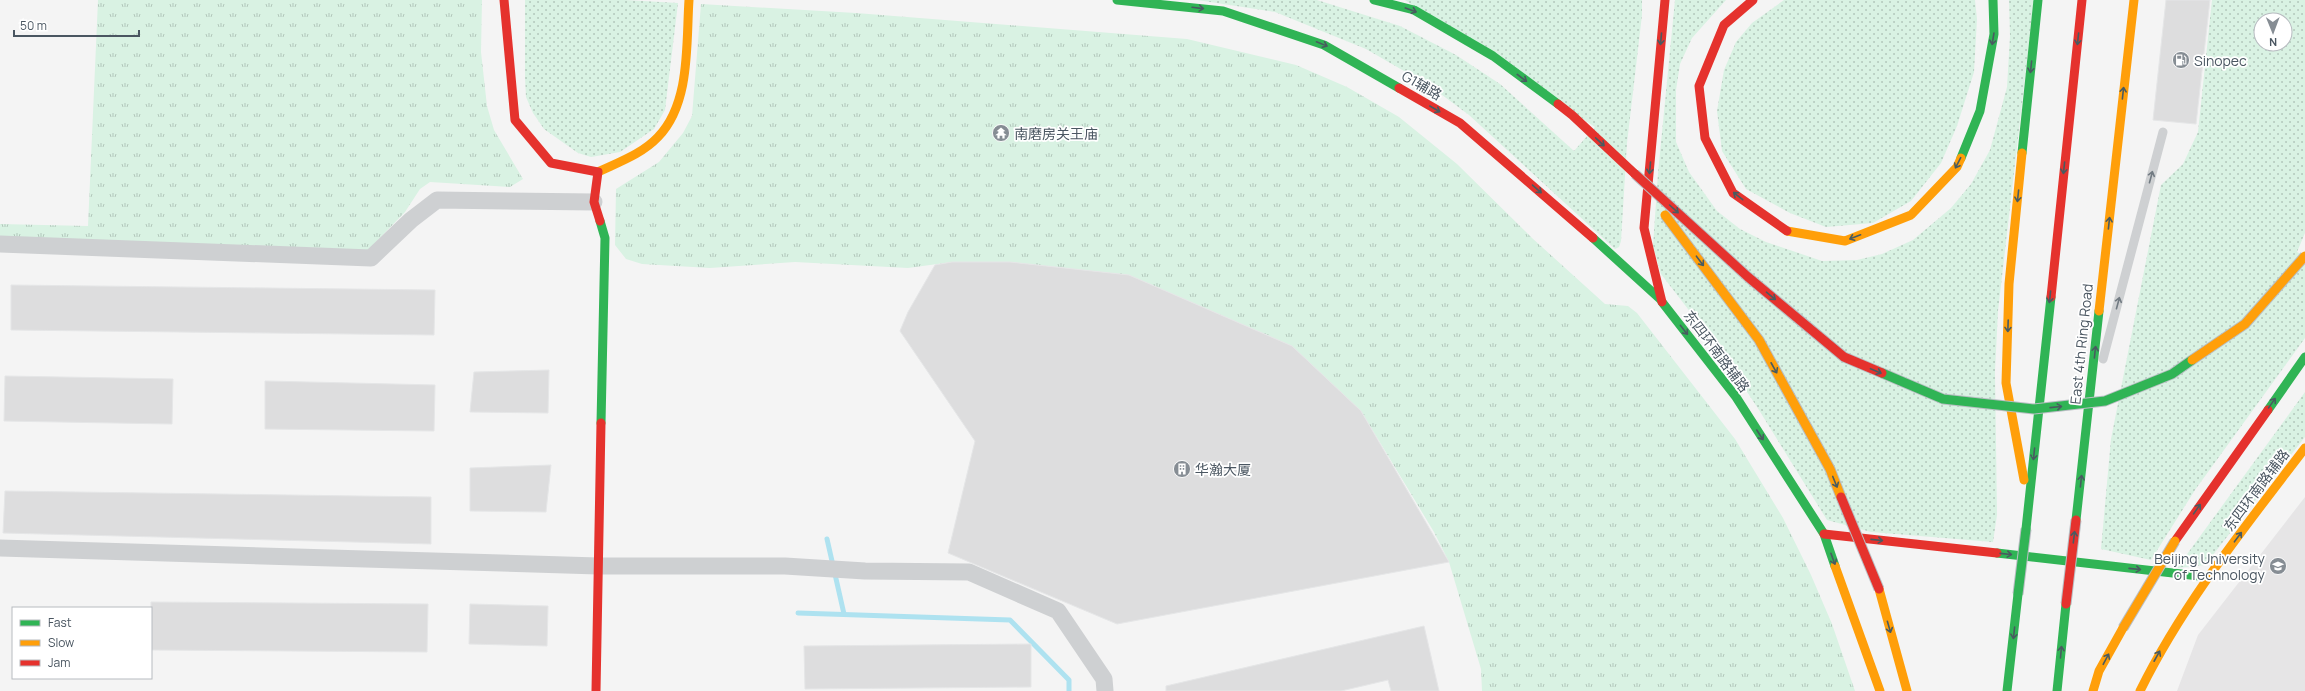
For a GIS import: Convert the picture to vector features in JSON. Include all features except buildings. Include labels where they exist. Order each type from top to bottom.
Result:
[{"type":"main road","points":[[504,0],[515,120],[551,163],[598,172],[637,154],[664,130],[678,104],[689,0]]},
{"type":"main road","name":"G1辅路","points":[[1117,0],[1223,12],[1324,45],[1460,123],[1581,227],[1660,299]]},
{"type":"main road","points":[[1374,0],[1414,10],[1493,56],[1572,115],[1748,277],[1844,357],[1943,399],[2034,409],[2105,401],[2172,374],[2245,324],[2305,256]]},
{"type":"main road","name":"东四环南路辅路","points":[[1665,0],[1644,228],[1660,299],[1736,397],[1824,534],[1880,691]]},
{"type":"main road","points":[[1753,0],[1724,25],[1699,86],[1705,138],[1733,193],[1787,231],[1845,241],[1911,215],[1957,167],[1980,111],[1994,34],[1993,0]]},
{"type":"main road","points":[[2028,506],[2006,383],[2009,284],[2038,0]]},
{"type":"main road","points":[[2007,691],[2026,529],[2082,0]]},
{"type":"main road","name":"East 4th Ring Road","points":[[2057,691],[2134,0]]},
{"type":"main road","points":[[596,691],[605,238],[594,202],[598,172]]},
{"type":"main road","points":[[1635,174],[1759,340],[1830,469],[1879,589],[1908,691]]},
{"type":"main road","points":[[2092,691],[2099,671],[2175,541],[2305,357]]},
{"type":"main road","name":"东四环南路辅路","points":[[2140,691],[2156,655],[2208,577],[2305,448]]},
{"type":"main road","points":[[1824,534],[2208,577]]},
{"type":"street","points":[[0,244],[371,258],[411,220],[437,200],[594,202]]},
{"type":"street","points":[[0,548],[598,566],[804,567],[865,571],[969,572],[1058,611],[1104,679],[1105,691]]},
{"type":"lane","points":[[2087,422],[2163,132]]},
{"type":"shaded area","name":"Beijing University of Technology","points":[[2305,497],[2305,691],[2177,691],[2198,635]]},
{"type":"green space","points":[[98,0],[482,0],[481,52],[487,106],[494,130],[523,179],[510,187],[430,182],[420,189],[405,212],[367,251],[0,242],[0,224],[88,226]]},
{"type":"green space","points":[[525,0],[625,0],[678,3],[665,110],[654,129],[620,152],[591,157],[578,153],[544,129],[533,113],[526,97]]},
{"type":"green space","points":[[1197,0],[1317,0],[1400,26],[1456,55],[1500,84],[1574,151],[1595,127],[1405,0],[1642,0],[1642,15],[1627,143],[1621,241],[1619,247],[1615,249],[1469,115],[1430,86],[1366,49],[1275,12]]},
{"type":"green space","points":[[1675,0],[1726,0],[1692,38],[1680,64],[1676,90],[1676,142],[1689,172],[1717,211],[1740,229],[1766,242],[1822,261],[1857,260],[1882,254],[1913,240],[1951,208],[1971,184],[1990,150],[2007,87],[2010,36],[2009,0],[2034,0],[1998,311],[1995,371],[1997,515],[1993,542],[1871,532],[1827,520],[1759,410],[1718,348],[1661,274],[1653,246],[1658,173]]},
{"type":"green space","points":[[1784,0],[1975,0],[1977,19],[1974,72],[1957,126],[1941,163],[1911,201],[1873,223],[1826,227],[1790,213],[1746,189],[1722,151],[1717,111],[1724,70],[1736,42],[1752,23]]},
{"type":"green space","points":[[2212,0],[2305,0],[2305,233],[2297,252],[2305,256],[2305,338],[2195,490],[2151,560],[2101,549],[2111,439],[2161,185],[2183,164],[2198,132]]},
{"type":"green space","points":[[701,4],[856,13],[1187,39],[1296,65],[1347,87],[1399,117],[1457,164],[1532,238],[1605,304],[1628,306],[1637,313],[1735,439],[1783,518],[1811,575],[1832,624],[1855,691],[1482,691],[1481,669],[1449,562],[1434,532],[1361,411],[1292,346],[1129,275],[1010,262],[952,262],[908,268],[795,262],[710,268],[642,264],[626,259],[615,245],[616,189],[659,162],[683,133],[692,116]]},
{"type":"green space","points":[[2305,392],[2305,437],[2205,565],[2177,568]]},
{"type":"waterway","points":[[827,539],[844,614]]},
{"type":"waterway","points":[[798,613],[1010,620],[1069,680],[1069,691]]},
{"type":"traffic: fast","points":[[1117,0],[1223,11],[1324,45],[1399,88]]},
{"type":"traffic: fast","points":[[1374,0],[1414,10],[1493,56],[1558,104]]},
{"type":"traffic: fast","points":[[1961,158],[1980,111],[1994,34],[1993,0]]},
{"type":"traffic: fast","points":[[2022,153],[2038,0]]},
{"type":"traffic: fast","points":[[600,221],[605,238],[601,423]]},
{"type":"traffic: fast","points":[[1593,238],[1660,299]]},
{"type":"traffic: fast","points":[[2026,529],[2051,297]]},
{"type":"traffic: fast","points":[[1662,302],[1736,397],[1824,534],[1835,566]]},
{"type":"traffic: fast","points":[[2076,520],[2099,311]]},
{"type":"traffic: fast","points":[[2268,410],[2305,357]]},
{"type":"traffic: fast","points":[[1882,373],[1943,399],[2034,409],[2105,401],[2172,374],[2192,360]]},
{"type":"traffic: fast","points":[[2018,594],[2026,529]]},
{"type":"traffic: fast","points":[[1997,553],[2208,577]]},
{"type":"traffic: fast","points":[[2007,691],[2018,594]]},
{"type":"traffic: fast","points":[[2057,691],[2066,604]]},
{"type":"traffic: slow","points":[[598,172],[645,148],[658,137],[669,123],[682,90],[685,72],[689,0]]},
{"type":"traffic: slow","points":[[2099,311],[2134,0]]},
{"type":"traffic: slow","points":[[2022,153],[2009,284],[2006,383],[2024,480]]},
{"type":"traffic: slow","points":[[1787,231],[1845,241],[1911,215],[1957,167],[1961,158]]},
{"type":"traffic: slow","points":[[1665,215],[1759,340],[1830,469],[1841,497]]},
{"type":"traffic: slow","points":[[2192,360],[2245,324],[2305,256]]},
{"type":"traffic: slow","points":[[2140,691],[2157,658],[2216,566],[2305,448]]},
{"type":"traffic: slow","points":[[2123,628],[2175,541]]},
{"type":"traffic: slow","points":[[1835,566],[1880,691]]},
{"type":"traffic: slow","points":[[1879,589],[1907,691]]},
{"type":"traffic: slow","points":[[2093,691],[2099,671],[2123,628]]},
{"type":"traffic: jam","points":[[504,0],[515,120],[551,163],[598,172],[594,202],[600,221]]},
{"type":"traffic: jam","points":[[1662,302],[1644,228],[1665,0]]},
{"type":"traffic: jam","points":[[1753,0],[1724,25],[1699,86],[1705,138],[1733,193],[1787,231]]},
{"type":"traffic: jam","points":[[2051,297],[2082,0]]},
{"type":"traffic: jam","points":[[1399,88],[1460,123],[1593,238]]},
{"type":"traffic: jam","points":[[1558,104],[1572,115],[1635,174]]},
{"type":"traffic: jam","points":[[1635,174],[1748,277],[1844,357],[1882,373]]},
{"type":"traffic: jam","points":[[2175,541],[2268,410]]},
{"type":"traffic: jam","points":[[596,691],[601,423]]},
{"type":"traffic: jam","points":[[1841,497],[1879,589]]},
{"type":"traffic: jam","points":[[2066,604],[2076,520]]},
{"type":"traffic: jam","points":[[1824,534],[1997,553]]},
{"type":"place","name":"Sinopec","points":[[2181,60]]},
{"type":"place","name":"南磨房关王庙","points":[[1001,133]]},
{"type":"place","name":"华瀚大厦","points":[[1182,469]]},
{"type":"place","name":"Beijing University of Technology","points":[[2278,566]]}]
